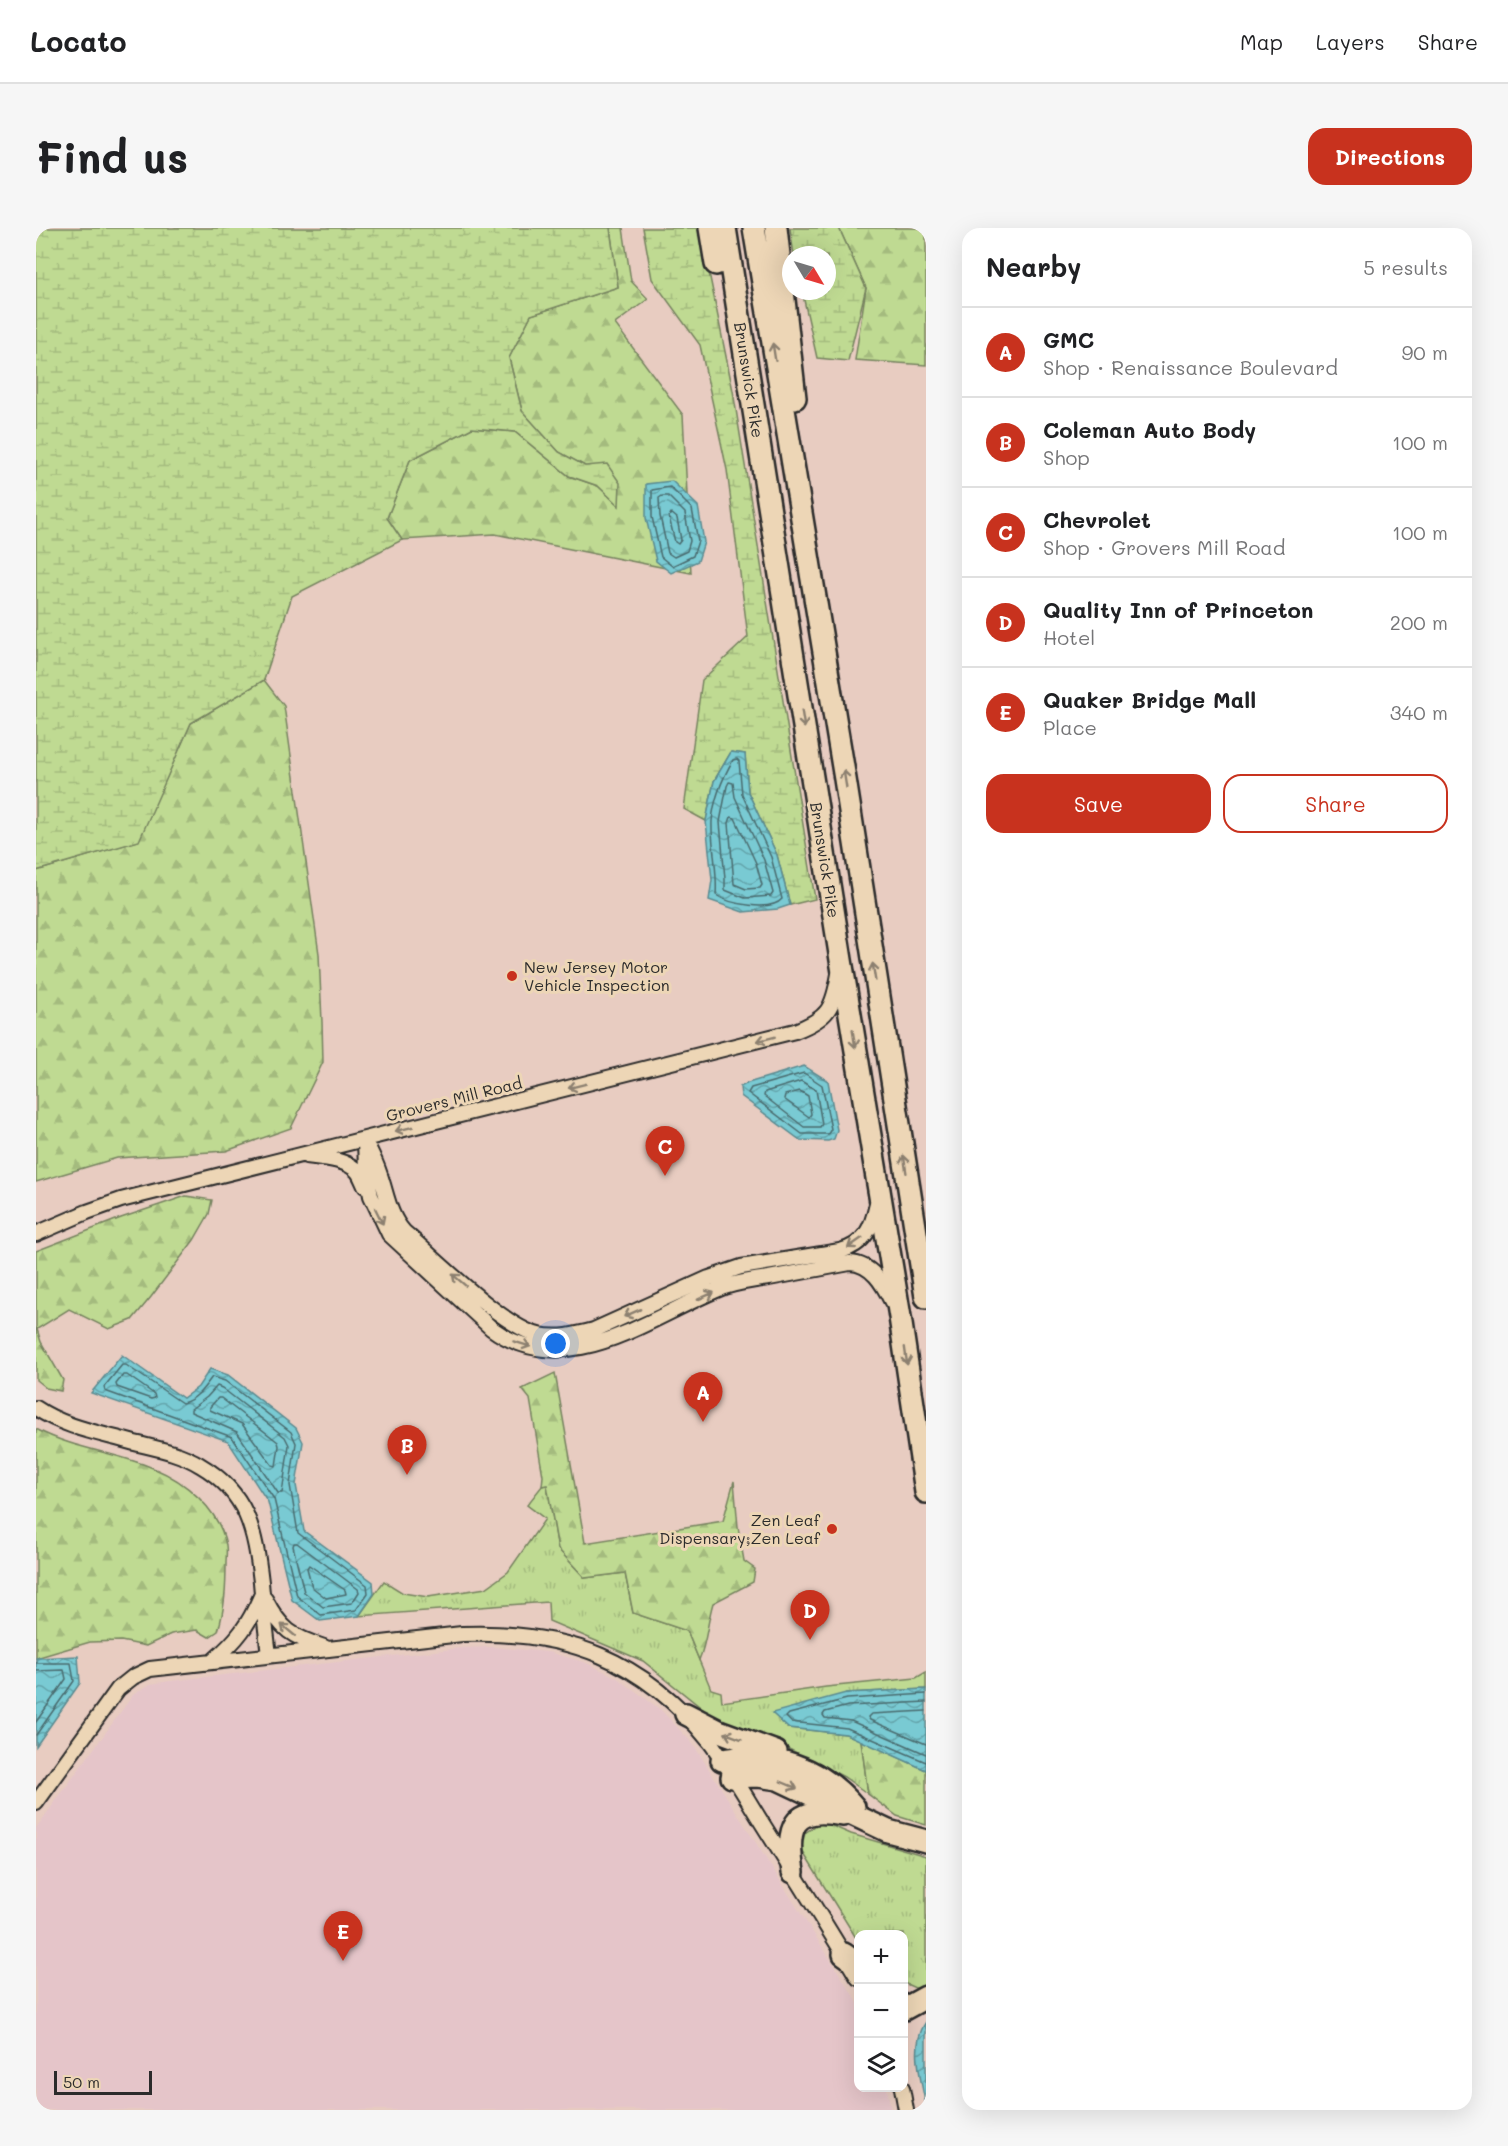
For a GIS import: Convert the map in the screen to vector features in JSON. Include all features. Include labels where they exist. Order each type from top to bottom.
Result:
[{"type":"highway","points":[[710,228],[727,326],[794,662]]},
{"type":"highway","name":"Brunswick Pike","points":[[725,228],[900,1317],[926,1492]]},
{"type":"highway","name":"Brunswick Pike","points":[[754,228],[926,1297]]},
{"type":"highway","points":[[776,228],[818,617]]},
{"type":"highway","points":[[686,1714],[719,1731],[778,1753],[805,1769],[846,1798],[864,1820]]},
{"type":"highway","points":[[727,1769],[739,1757],[764,1757],[782,1760],[805,1769]]},
{"type":"highway","points":[[727,1769],[778,1779],[896,1834],[926,1841]]},
{"type":"highway","points":[[793,1872],[789,1849],[790,1836],[802,1818],[810,1813],[823,1811],[864,1820]]},
{"type":"highway","points":[[908,1990],[926,1991]]},
{"type":"highway","points":[[908,2006],[926,1996]]},
{"type":"street","name":"Grovers Mill Road","points":[[36,1234],[121,1200],[795,1031],[819,1020],[830,1008],[835,996],[841,960]]},
{"type":"street","points":[[365,1138],[380,1174],[389,1207],[404,1232],[502,1317],[537,1335],[554,1337],[574,1336],[594,1330],[709,1278],[741,1267],[840,1251],[854,1246],[872,1225],[879,1193]]},
{"type":"street","points":[[365,1138],[366,1170],[371,1196]]},
{"type":"street","points":[[301,1155],[328,1159],[352,1167],[358,1172],[382,1222],[398,1244],[491,1328],[519,1344],[547,1350],[585,1348],[726,1287],[850,1263],[859,1264],[876,1276],[900,1317]]},
{"type":"street","points":[[36,1408],[66,1424],[181,1455],[214,1474],[228,1487],[250,1521],[256,1540],[269,1655]]},
{"type":"street","points":[[262,1594],[271,1612],[289,1632],[298,1639],[329,1648]]},
{"type":"street","points":[[213,1661],[242,1634],[262,1594]]},
{"type":"street","points":[[36,1803],[114,1694],[128,1681],[156,1667],[482,1633],[522,1635],[562,1641],[621,1665],[648,1682],[686,1714],[711,1744],[851,1959]]},
{"type":"street","points":[[903,2092],[906,2110]]},
{"type":"shaded area","points":[[493,1647],[548,1652],[584,1662],[616,1677],[661,1710],[693,1744],[854,1997],[854,2092],[888,2092],[891,2110],[36,2110],[36,1828],[133,1695],[150,1684],[170,1681],[462,1648]]},
{"type":"green space","points":[[36,228],[610,228],[618,287],[531,315],[509,358],[522,411],[559,452],[585,466],[607,464],[620,483],[619,506],[598,486],[569,476],[515,432],[472,428],[410,460],[387,518],[402,540],[292,596],[264,680],[191,723],[139,841],[36,871]]},
{"type":"green space","points":[[610,228],[623,228],[631,281],[648,299],[615,324],[683,415],[691,573],[495,534],[402,540],[387,518],[410,460],[472,428],[515,432],[569,476],[598,486],[619,505],[585,466],[559,452],[522,411],[509,358],[531,315],[618,287]]},
{"type":"green space","points":[[643,228],[700,228],[733,391],[815,899],[790,905],[777,855],[748,792],[745,754],[731,752],[714,781],[706,821],[684,809],[702,680],[748,637],[727,470],[700,345],[652,279]]},
{"type":"green space","points":[[790,228],[839,228],[866,288],[848,361],[817,358],[804,300],[836,300],[836,246],[793,246]]},
{"type":"green space","points":[[839,228],[926,228],[926,365],[855,360],[866,288]]},
{"type":"green space","points":[[264,680],[284,706],[319,954],[323,1062],[291,1128],[226,1151],[117,1158],[36,1182],[36,871],[138,841],[191,723]]},
{"type":"green space","points":[[186,1196],[212,1200],[209,1214],[194,1240],[132,1320],[109,1329],[69,1309],[37,1329],[41,1342],[63,1380],[61,1391],[46,1388],[36,1380],[36,1251]]},
{"type":"green space","points":[[555,1373],[585,1543],[723,1521],[734,1481],[744,1561],[755,1569],[753,1582],[713,1603],[699,1660],[687,1631],[633,1613],[625,1573],[585,1578],[558,1549],[547,1485],[542,1486],[543,1476],[530,1399],[522,1389]]},
{"type":"green space","points":[[36,1429],[79,1446],[153,1468],[177,1480],[199,1498],[216,1520],[226,1547],[225,1597],[218,1631],[209,1637],[197,1630],[171,1634],[146,1646],[121,1641],[90,1642],[36,1658]]},
{"type":"green space","points":[[547,1484],[558,1549],[585,1578],[625,1573],[633,1613],[687,1631],[711,1689],[721,1692],[722,1702],[826,1687],[916,1678],[926,1672],[926,1689],[846,1693],[788,1728],[846,1734],[861,1740],[868,1794],[844,1777],[779,1744],[714,1718],[643,1661],[549,1621],[548,1602],[359,1616],[384,1581],[403,1593],[428,1597],[486,1588],[508,1572],[545,1519],[527,1505],[542,1486]]},
{"type":"green space","points":[[861,1740],[926,1770],[926,1825],[897,1816],[868,1794]]},
{"type":"green space","points":[[818,1824],[830,1825],[851,1834],[926,1856],[926,1986],[915,1988],[908,1985],[908,1930],[854,1930],[854,1935],[801,1849],[805,1833]]},
{"type":"water","points":[[672,481],[698,506],[704,542],[698,561],[671,573],[656,561],[646,518],[646,484]]},
{"type":"water","points":[[731,752],[745,754],[748,792],[777,855],[790,905],[778,909],[743,912],[709,900],[712,880],[706,821],[714,781]]},
{"type":"water","points":[[804,1066],[828,1081],[837,1130],[834,1139],[828,1141],[800,1140],[741,1096],[740,1087],[748,1083]]},
{"type":"water","points":[[122,1355],[183,1398],[198,1387],[210,1369],[228,1375],[296,1428],[303,1442],[296,1485],[304,1531],[373,1582],[374,1594],[359,1616],[320,1621],[292,1600],[268,1502],[228,1441],[91,1393]]},
{"type":"water","points":[[78,1656],[80,1683],[36,1746],[36,1658]]},
{"type":"water","points":[[926,1689],[926,1770],[846,1734],[788,1728],[772,1713],[846,1693]]},
{"type":"water","points":[[926,2022],[926,2107],[917,2053],[921,2031]]},
{"type":"place","name":"New Jersey Motor Vehicle Inspection","points":[[512,976]]},
{"type":"place","name":"Chevrolet","points":[[665,1176]]},
{"type":"place","name":"GMC","points":[[703,1422]]},
{"type":"place","name":"Coleman Auto Body","points":[[407,1475]]},
{"type":"place","name":"Zen Leaf Dispensary;Zen Leaf","points":[[832,1529]]},
{"type":"place","name":"Quality Inn of Princeton","points":[[810,1640]]},
{"type":"place","name":"Quaker Bridge Mall","points":[[343,1961]]}]
